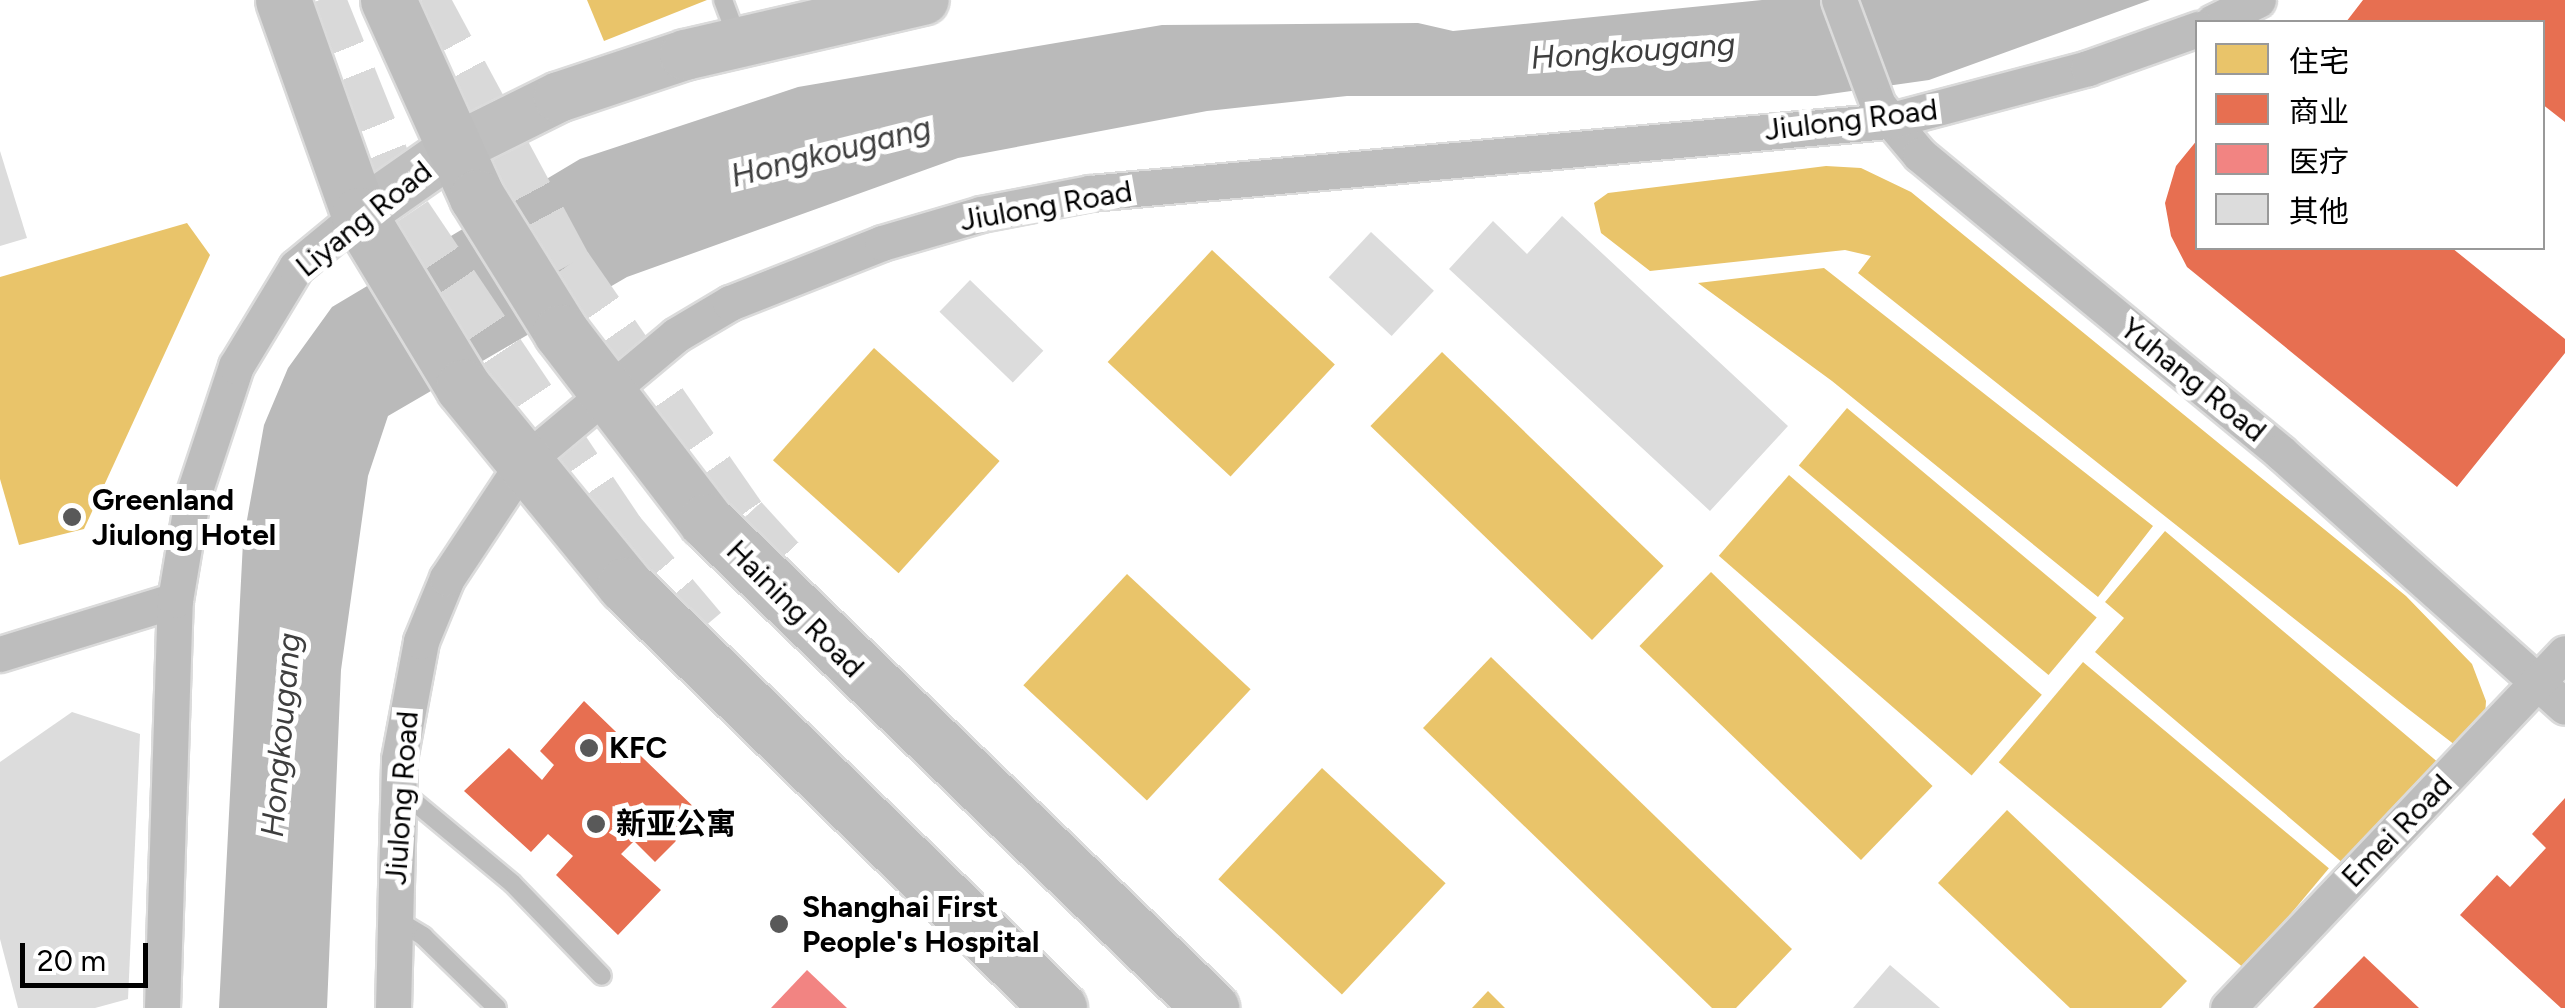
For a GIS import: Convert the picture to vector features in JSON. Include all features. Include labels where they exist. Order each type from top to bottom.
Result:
[{"type":"main road","points":[[282,0],[367,231],[463,387],[625,585],[825,787],[1060,1008]]},
{"type":"main road","name":"Haining Road","points":[[388,0],[452,150],[477,197],[604,392],[720,534],[1211,1008]]},
{"type":"street","name":"Liyang Road","points":[[162,1008],[175,600],[192,500],[236,366],[296,267],[367,231],[452,150],[731,20],[924,0]]},
{"type":"street","name":"Yuhang Road","points":[[1839,0],[1870,89],[1888,121],[2280,452],[2565,707]]},
{"type":"street","points":[[2217,20],[2258,0]]},
{"type":"street","name":"Jiulong Road","points":[[393,1008],[398,789],[412,678],[427,624],[464,549],[523,463],[604,392],[730,303],[790,275],[981,214],[1090,193],[1888,121],[2088,68],[2195,30]]},
{"type":"street","points":[[0,654],[175,600]]},
{"type":"street","name":"Emei Road","points":[[2228,1008],[2565,653]]},
{"type":"lane","points":[[398,789],[512,883],[602,976]]},
{"type":"lane","points":[[395,920],[424,936],[497,1008]]},
{"type":"water","name":"Hongkougang","points":[[1762,0],[2150,0],[1929,80],[1816,96],[1347,96],[1207,111],[958,158],[627,277],[388,416],[368,476],[341,670],[327,1008],[219,1008],[243,542],[264,425],[288,368],[332,307],[580,159],[798,87],[1162,25],[1418,23],[1453,31]]},
{"type":"building: 住宅","points":[[587,0],[707,0],[604,41]]},
{"type":"building: 住宅","points":[[1826,166],[1861,168],[1911,192],[2406,596],[2472,664],[2486,701],[2484,732],[2464,752],[2407,708],[1858,273],[1871,256],[1845,250],[1650,271],[1601,233],[1594,203],[1608,193]]},
{"type":"building: 住宅","points":[[187,223],[210,255],[84,529],[19,545],[0,479],[0,277]]},
{"type":"building: 住宅","points":[[1212,250],[1335,365],[1231,476],[1108,362]]},
{"type":"building: 住宅","points":[[1824,268],[2153,526],[2098,597],[1832,381],[1698,283]]},
{"type":"building: 住宅","points":[[874,348],[1000,461],[899,573],[773,460]]},
{"type":"building: 住宅","points":[[1442,352],[1664,566],[1592,640],[1370,426]]},
{"type":"building: 住宅","points":[[1847,408],[2097,618],[2049,675],[1799,465]]},
{"type":"building: 住宅","points":[[1789,475],[2042,695],[1972,776],[1719,556]]},
{"type":"building: 住宅","points":[[2165,531],[2440,764],[2351,870],[2095,652],[2124,618],[2105,602]]},
{"type":"building: 住宅","points":[[1711,572],[1933,786],[1861,860],[1639,646]]},
{"type":"building: 住宅","points":[[1127,574],[1251,689],[1147,800],[1023,685]]},
{"type":"building: 住宅","points":[[1491,657],[1792,949],[1736,1008],[1712,1008],[1423,728]]},
{"type":"building: 住宅","points":[[2083,662],[2329,868],[2245,969],[1999,762]]},
{"type":"building: 住宅","points":[[1322,768],[1446,883],[1342,994],[1218,879]]},
{"type":"building: 住宅","points":[[2007,810],[2187,981],[2161,1008],[2070,1008],[1938,883]]},
{"type":"building: 住宅","points":[[1488,991],[1505,1008],[1472,1008]]},
{"type":"building: 商业","points":[[2363,0],[2565,0],[2565,122],[2545,106],[2545,20],[2348,20]]},
{"type":"building: 商业","points":[[2195,143],[2195,250],[2454,250],[2565,339],[2565,353],[2457,487],[2187,267],[2171,236],[2165,203],[2176,166]]},
{"type":"building: 商业","name":"新亚公寓","points":[[584,701],[702,815],[655,862],[634,841],[621,854],[661,890],[618,935],[556,875],[573,856],[548,834],[531,852],[464,791],[509,748],[542,780],[554,765],[540,751]]},
{"type":"building: 商业","points":[[2565,798],[2565,1008],[2561,1008],[2460,915],[2497,875],[2510,887],[2546,848],[2532,834]]},
{"type":"building: 商业","points":[[2364,956],[2419,1008],[2313,1008]]},
{"type":"building: 医疗","points":[[807,970],[847,1008],[771,1008]]},
{"type":"building: 其他","points":[[0,151],[27,238],[0,246]]},
{"type":"building: 其他","points":[[1562,216],[1788,426],[1710,511],[1449,269],[1493,221],[1527,254]]},
{"type":"building: 其他","points":[[1371,232],[1434,291],[1392,336],[1329,277]]},
{"type":"building: 其他","points":[[970,280],[1043,351],[1013,383],[939,312]]},
{"type":"building: 其他","points":[[72,712],[140,734],[128,999],[95,1008],[18,1008],[0,939],[0,762]]},
{"type":"building: 其他","points":[[1890,965],[1940,1008],[1853,1008]]},
{"type":"tunnel","points":[[318,0],[405,216],[618,533],[700,630]]},
{"type":"tunnel","points":[[421,0],[565,267],[741,520],[782,565]]},
{"type":"place","name":"Greenland Jiulong Hotel","points":[[72,517]]},
{"type":"place","name":"KFC","points":[[589,748]]},
{"type":"place","name":"新亚公寓","points":[[596,824]]},
{"type":"place","name":"Shanghai First People's Hospital","points":[[779,924]]}]
